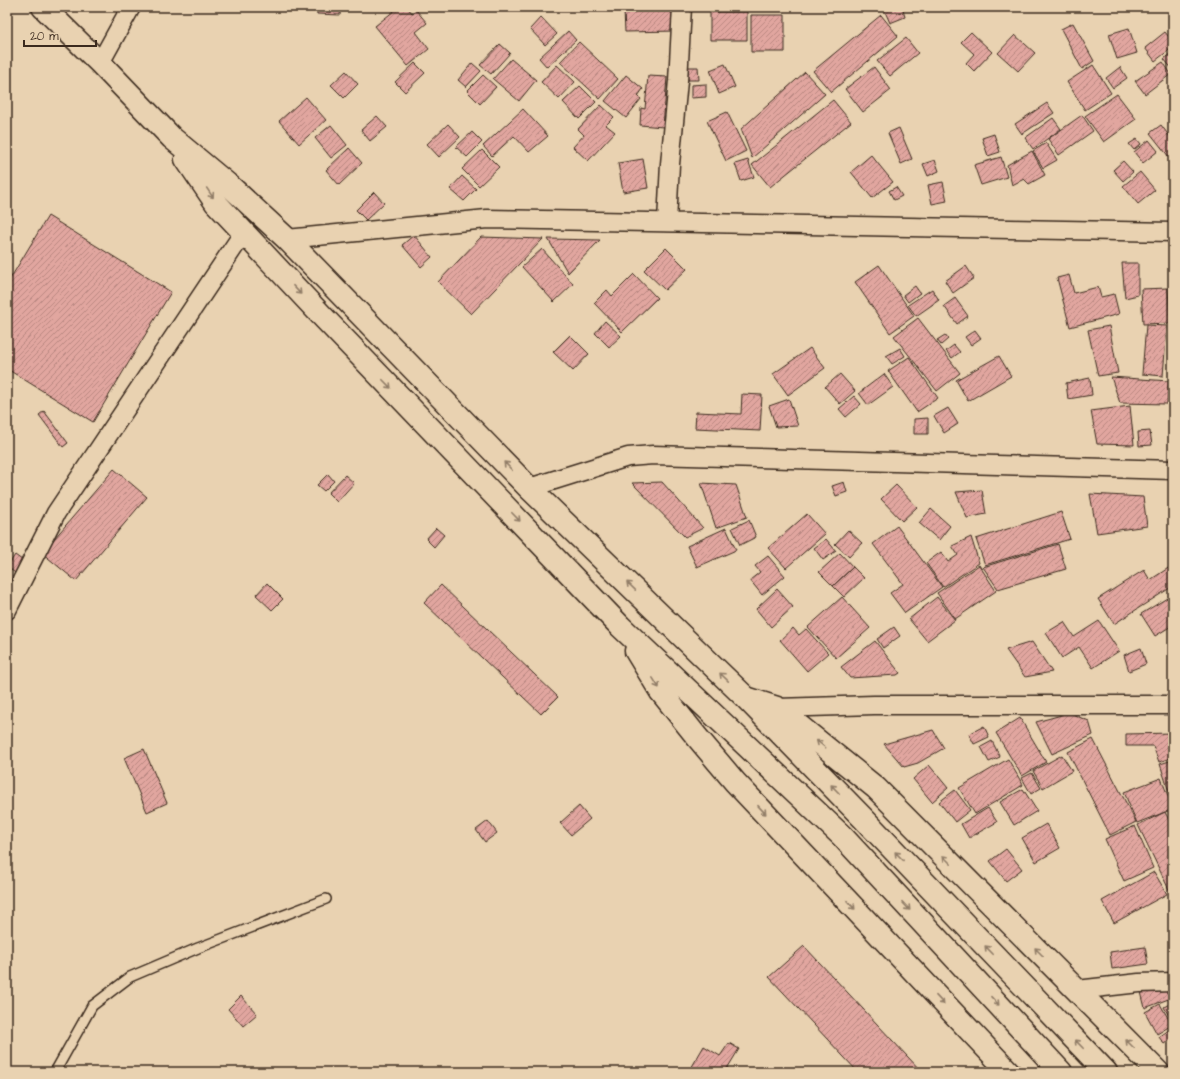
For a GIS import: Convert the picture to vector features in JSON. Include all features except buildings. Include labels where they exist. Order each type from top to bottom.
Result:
[{"type":"highway","points":[[43,7],[100,63],[172,138],[232,188],[287,239],[529,488],[745,697],[1106,1072]]},
{"type":"highway","points":[[172,138],[216,203],[325,320],[620,626],[842,836],[1061,1072]]},
{"type":"highway","points":[[620,626],[661,692],[731,776],[1009,1072]]},
{"type":"highway","points":[[745,697],[777,708],[876,788],[1158,1072]]},
{"type":"street","points":[[100,63],[131,7]]},
{"type":"street","points":[[667,222],[682,7]]},
{"type":"street","points":[[287,239],[487,219],[1173,232]]},
{"type":"street","points":[[7,610],[56,513],[244,232]]},
{"type":"street","points":[[529,488],[628,457],[653,455],[1173,470]]},
{"type":"street","points":[[777,708],[874,705],[1173,705]]},
{"type":"street","points":[[1077,990],[1139,983],[1173,982]]},
{"type":"lane","points":[[56,1072],[92,1006],[130,977],[198,948],[326,899]]}]
